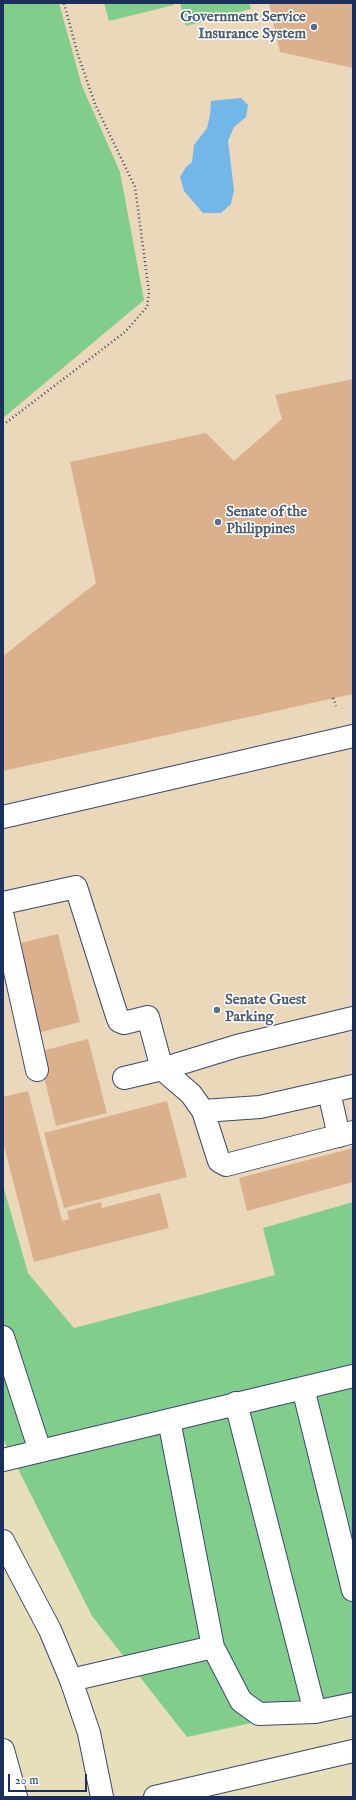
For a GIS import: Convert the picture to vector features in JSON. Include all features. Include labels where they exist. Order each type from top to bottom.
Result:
[{"type":"street","points":[[3,817],[353,736]]},
{"type":"street","points":[[3,903],[76,887],[117,1016],[120,1021],[124,1023],[148,1017],[162,1069],[191,1094],[203,1111],[218,1161],[226,1165],[346,1134],[329,1092]]},
{"type":"street","points":[[3,917],[37,1070]]},
{"type":"street","points":[[124,1078],[162,1069],[237,1046],[353,1018]]},
{"type":"street","points":[[203,1111],[260,1107],[353,1086]]},
{"type":"street","points":[[3,1337],[40,1451]]},
{"type":"street","points":[[3,1460],[353,1376]]},
{"type":"street","points":[[303,1388],[353,1590]]},
{"type":"street","points":[[236,1403],[315,1712]]},
{"type":"street","points":[[169,1420],[213,1647],[241,1701],[259,1714],[315,1712],[353,1704]]},
{"type":"street","points":[[3,1541],[50,1630],[71,1680],[89,1733],[102,1797]]},
{"type":"street","points":[[71,1680],[213,1647]]},
{"type":"street","points":[[3,1750],[16,1797]]},
{"type":"street","points":[[155,1797],[353,1751]]},
{"type":"path","points":[[3,425],[125,332],[147,307],[148,292],[135,187],[95,104],[78,55],[64,3]]},
{"type":"path","points":[[333,698],[336,706]]},
{"type":"shaded area","points":[[3,3],[353,3],[353,1202],[264,1228],[275,1275],[74,1328],[28,1273],[3,1185]]},
{"type":"green space","points":[[3,3],[59,3],[82,86],[120,172],[144,300],[3,418]]},
{"type":"green space","points":[[104,3],[174,3],[174,5],[109,21]]},
{"type":"green space","points":[[180,3],[249,3],[251,9],[186,26]]},
{"type":"green space","points":[[3,1185],[28,1273],[74,1328],[275,1275],[263,1228],[353,1202],[353,1701],[187,1737],[92,1616],[3,1439]]},
{"type":"water","points":[[241,98],[248,105],[246,117],[234,127],[228,141],[234,190],[231,204],[221,213],[203,213],[184,191],[180,177],[186,167],[192,162],[194,145],[207,128],[211,101]]},
{"type":"building","name":"Government Service Insurance System","points":[[269,3],[353,3],[353,68],[280,52]]},
{"type":"building","name":"Senate of the Philippines","points":[[353,379],[353,694],[3,771],[3,656],[96,583],[70,462],[206,433],[234,461],[282,419],[275,395]]},
{"type":"building","points":[[58,934],[80,1022],[38,1033],[16,944]]},
{"type":"building","points":[[88,1039],[107,1113],[56,1126],[38,1052]]},
{"type":"building","points":[[28,1091],[62,1221],[69,1219],[67,1211],[101,1202],[102,1208],[160,1193],[169,1228],[34,1262],[3,1142],[3,1097]]},
{"type":"building","points":[[167,1101],[187,1177],[64,1208],[44,1133]]},
{"type":"building","points":[[353,1148],[353,1182],[247,1211],[239,1178]]},
{"type":"place","name":"Government Service Insurance System","points":[[314,27]]},
{"type":"place","name":"Senate of the Philippines","points":[[218,522]]},
{"type":"place","name":"Senate Guest Parking","points":[[217,1010]]}]
